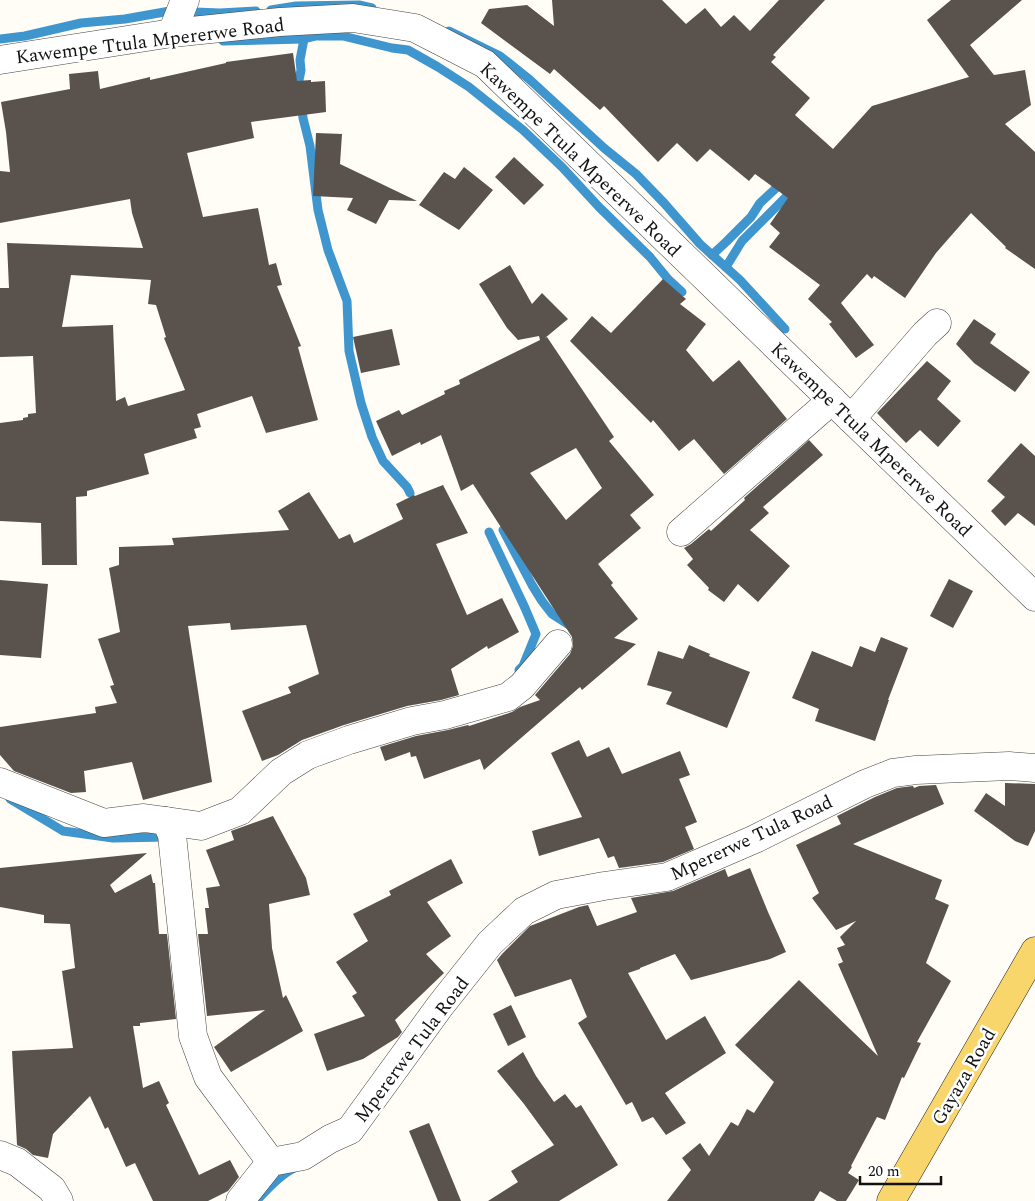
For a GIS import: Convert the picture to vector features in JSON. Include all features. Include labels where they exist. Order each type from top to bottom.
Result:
[{"type":"main road","name":"Gayaza Road","points":[[891,1201],[1035,951]]},
{"type":"street","points":[[172,33],[185,0]]},
{"type":"street","name":"Kawempe Ttula Mpererwe Road","points":[[0,60],[172,33],[280,22],[354,18],[415,28],[485,64],[1035,597]]},
{"type":"street","points":[[851,419],[925,334],[937,323]]},
{"type":"street","points":[[681,532],[832,400]]},
{"type":"street","points":[[0,782],[104,823],[144,818],[201,826],[240,811],[280,772],[308,756],[349,740],[412,721],[445,715],[508,697],[522,686],[558,644]]},
{"type":"street","name":"Mpererwe Tula Road","points":[[270,1162],[303,1156],[330,1139],[350,1130],[440,1006],[490,944],[524,911],[556,895],[667,877],[755,839],[865,784],[893,773],[916,770],[1009,766],[1035,768]]},
{"type":"street","points":[[166,821],[172,835],[193,1036],[208,1077],[270,1162],[240,1201]]},
{"type":"street","points":[[0,1155],[17,1162],[52,1189],[59,1201]]},
{"type":"building","points":[[552,0],[662,0],[686,24],[705,8],[721,27],[734,15],[750,31],[779,0],[825,0],[773,55],[776,57],[771,62],[810,98],[795,115],[833,149],[872,106],[969,77],[927,20],[951,0],[1022,0],[970,45],[994,75],[1025,70],[1031,105],[1005,124],[1035,152],[1035,269],[1005,248],[971,213],[936,253],[905,298],[874,276],[872,279],[867,274],[841,303],[874,345],[856,358],[829,324],[832,322],[808,299],[820,285],[769,247],[780,233],[770,224],[788,198],[755,174],[749,181],[710,149],[697,162],[677,143],[658,162],[604,106],[600,110],[554,69],[550,74],[481,23],[489,9],[527,5],[554,26]]},
{"type":"building","points":[[293,53],[297,81],[325,81],[326,112],[251,122],[254,138],[187,153],[203,217],[258,208],[269,265],[276,263],[282,285],[277,286],[301,346],[298,347],[318,420],[266,433],[252,396],[197,414],[201,427],[194,429],[197,438],[144,454],[149,474],[87,491],[87,496],[76,497],[77,565],[42,565],[41,523],[0,521],[0,423],[23,420],[23,418],[28,417],[28,414],[36,413],[33,356],[0,357],[0,288],[9,288],[7,243],[143,248],[132,213],[130,199],[0,223],[0,171],[10,172],[1,102],[70,89],[69,74],[98,71],[100,89],[150,77],[150,80],[226,62]],"holes":[[[71,275],[151,280],[148,304],[156,305],[166,337],[164,338],[185,390],[128,406],[125,397],[116,401],[113,325],[62,327]]]},
{"type":"building","points":[[316,133],[342,134],[340,164],[417,201],[389,200],[376,224],[347,210],[353,198],[313,196]]},
{"type":"building","points":[[514,157],[544,185],[524,205],[495,177]]},
{"type":"building","points":[[464,167],[493,190],[459,230],[419,205],[444,172],[455,179]]},
{"type":"building","points":[[510,265],[532,304],[542,293],[568,319],[545,338],[547,337],[614,437],[609,441],[654,495],[630,515],[641,528],[598,564],[613,583],[611,585],[638,619],[614,638],[636,644],[582,690],[580,687],[484,770],[480,759],[424,779],[416,756],[411,757],[410,752],[385,761],[380,747],[416,736],[469,726],[512,712],[540,700],[535,695],[570,654],[573,646],[572,637],[473,484],[461,491],[441,435],[421,445],[420,442],[392,456],[376,421],[399,410],[402,415],[445,394],[444,391],[460,384],[459,380],[540,340],[539,336],[518,340],[507,328],[479,284]],"holes":[[[576,448],[602,488],[566,520],[530,473]]]},
{"type":"building","points":[[663,279],[686,299],[680,304],[706,324],[686,350],[713,382],[739,360],[787,419],[724,474],[694,439],[679,451],[653,420],[651,423],[570,341],[592,316],[611,333]]},
{"type":"building","points":[[974,319],[996,334],[990,343],[1030,372],[1015,392],[974,363],[956,344]]},
{"type":"building","points":[[392,329],[400,365],[361,373],[353,337]]},
{"type":"building","points":[[927,361],[951,381],[937,399],[961,421],[938,447],[920,430],[906,443],[877,413]]},
{"type":"building","points":[[809,440],[823,455],[763,507],[769,513],[750,530],[790,566],[758,602],[738,584],[724,602],[708,590],[709,588],[687,565],[693,559],[684,548],[709,529],[711,531],[745,500],[744,498]]},
{"type":"building","points":[[1021,443],[1035,456],[1035,526],[1018,513],[1005,526],[991,511],[1005,497],[987,481]]},
{"type":"building","points":[[443,485],[468,533],[436,544],[467,615],[502,598],[519,632],[488,649],[487,646],[451,669],[459,695],[407,706],[344,725],[302,740],[278,755],[262,761],[242,711],[291,693],[288,687],[319,674],[306,625],[231,630],[230,623],[188,626],[212,782],[143,800],[132,762],[84,771],[86,792],[71,793],[14,771],[0,755],[0,727],[96,713],[95,707],[117,703],[110,686],[114,685],[98,639],[120,632],[109,568],[119,565],[119,547],[174,545],[172,538],[289,530],[278,511],[309,492],[339,539],[350,534],[354,543],[403,519],[396,504],[414,495]]},
{"type":"building","points":[[949,579],[973,591],[953,628],[930,616]]},
{"type":"building","points":[[0,580],[48,584],[41,658],[0,655]]},
{"type":"building","points":[[881,637],[908,648],[875,741],[815,721],[819,709],[792,698],[812,651],[852,667],[860,646],[875,652]]},
{"type":"building","points":[[689,645],[710,654],[709,656],[750,672],[727,728],[666,704],[672,692],[647,685],[658,651],[683,659]]},
{"type":"building","points":[[579,740],[587,757],[609,747],[622,774],[680,751],[690,775],[679,779],[697,822],[685,827],[694,849],[663,862],[619,868],[614,856],[608,858],[599,838],[539,856],[532,831],[582,817],[551,753]]},
{"type":"building","points":[[1005,783],[1035,784],[1035,831],[1028,846],[1015,841],[974,811],[986,793],[1005,806]]},
{"type":"building","points":[[936,785],[944,804],[853,844],[942,880],[935,899],[949,905],[926,963],[951,981],[917,1042],[921,1043],[904,1078],[902,1077],[885,1120],[877,1117],[851,1166],[848,1173],[859,1180],[846,1201],[837,1201],[820,1191],[814,1201],[667,1201],[691,1170],[682,1158],[700,1143],[709,1156],[731,1122],[738,1126],[747,1109],[754,1113],[774,1082],[735,1045],[799,980],[878,1056],[838,964],[843,962],[837,948],[845,945],[840,937],[856,921],[836,930],[812,898],[819,893],[796,845],[841,824],[837,816],[875,797],[897,788]]},
{"type":"building","points":[[273,816],[306,878],[310,895],[269,904],[272,948],[283,998],[286,995],[303,1031],[231,1072],[214,1047],[265,1010],[207,1016],[198,934],[208,934],[205,908],[209,908],[206,888],[220,886],[206,850],[234,840],[231,831]]},
{"type":"building","points":[[147,853],[110,885],[115,893],[151,874],[153,883],[155,883],[159,934],[167,934],[176,1019],[140,1023],[140,1026],[133,1026],[143,1088],[159,1081],[169,1103],[166,1105],[199,1175],[230,1160],[239,1177],[228,1191],[208,1201],[153,1201],[135,1163],[126,1167],[108,1127],[105,1129],[90,1096],[53,1134],[48,1158],[33,1155],[17,1145],[12,1051],[73,1048],[62,971],[75,968],[70,924],[44,923],[44,915],[0,907],[0,868]]},
{"type":"building","points":[[451,859],[463,883],[427,902],[451,936],[426,954],[444,973],[395,1020],[402,1032],[398,1037],[363,1059],[327,1071],[314,1034],[365,1016],[352,996],[357,993],[336,962],[368,941],[353,914],[391,895],[389,891]]},
{"type":"building","points":[[750,868],[786,952],[770,959],[691,980],[675,954],[628,973],[666,1040],[705,1016],[726,1053],[665,1093],[686,1123],[666,1135],[653,1117],[642,1122],[632,1102],[626,1105],[578,1023],[587,1017],[571,979],[515,997],[497,960],[530,926],[579,907],[588,905],[597,926],[637,912],[631,898],[673,891],[725,869],[728,877]]},
{"type":"building","points":[[511,1005],[526,1037],[508,1046],[493,1014]]},
{"type":"building","points":[[523,1052],[536,1076],[554,1102],[565,1094],[576,1108],[581,1105],[618,1165],[559,1201],[488,1201],[518,1182],[511,1171],[554,1145],[497,1071]]},
{"type":"building","points":[[429,1123],[461,1201],[438,1201],[409,1131]]},
{"type":"waterway","points":[[271,10],[296,6],[359,5],[372,8]]},
{"type":"waterway","points":[[0,39],[25,36],[81,23],[125,19],[170,11],[220,13],[256,11]]},
{"type":"waterway","points":[[449,31],[500,56],[529,79],[604,148],[636,174],[700,244],[740,280],[785,329]]},
{"type":"waterway","points":[[223,41],[343,36],[408,50],[469,87],[523,130],[562,167],[682,292]]},
{"type":"waterway","points":[[304,39],[299,80],[303,118],[310,146],[318,210],[328,250],[347,301],[349,351],[361,403],[372,437],[383,461],[407,487],[410,493]]},
{"type":"waterway","points":[[712,255],[751,217],[760,203],[782,181]]},
{"type":"waterway","points":[[726,267],[742,241],[793,188]]},
{"type":"waterway","points":[[503,530],[542,601],[552,614],[569,625]]},
{"type":"waterway","points":[[489,532],[536,634],[523,666],[519,670]]},
{"type":"waterway","points":[[10,799],[63,831],[113,838],[170,837]]},
{"type":"waterway","points":[[259,1198],[271,1185],[296,1167]]}]
